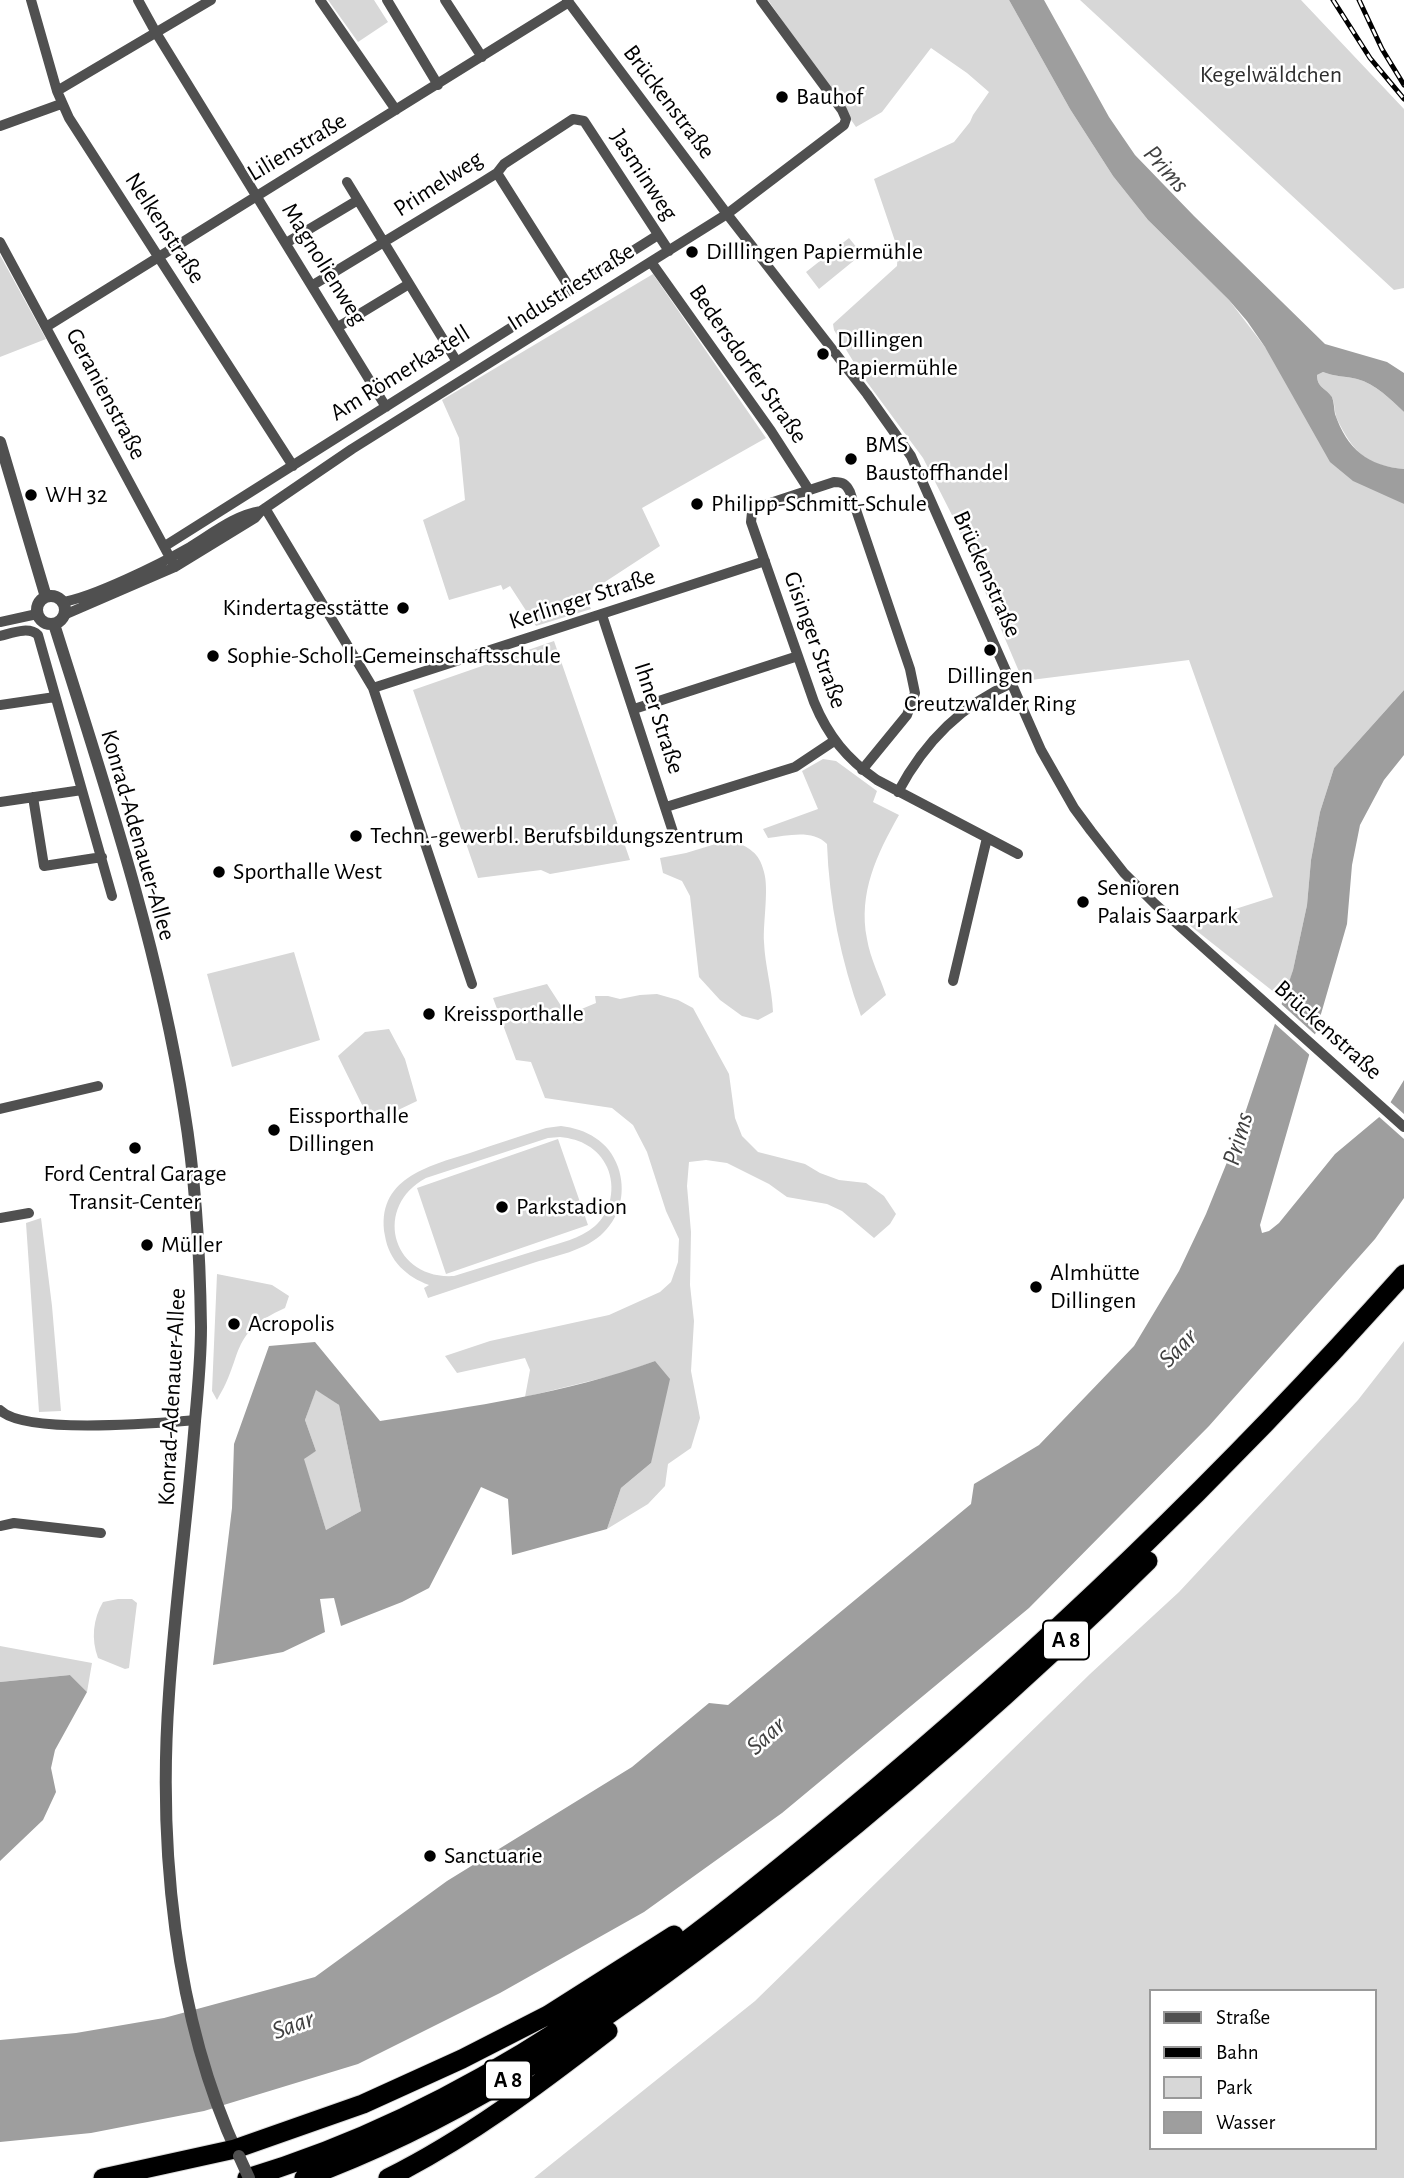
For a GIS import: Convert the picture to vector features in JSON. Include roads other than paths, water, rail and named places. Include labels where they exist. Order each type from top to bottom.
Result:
[{"type":"highway","name":"A 8","points":[[248,2178],[339,2147],[430,2106],[482,2078],[579,2019],[738,1901],[1001,1681],[1098,1592],[1269,1422],[1404,1273]]},
{"type":"highway","name":"A 8","points":[[304,2178],[385,2145],[490,2091],[586,2032],[695,1953],[808,1865],[895,1794],[1020,1683],[1202,1508],[1404,1292]]},
{"type":"highway","points":[[103,2178],[235,2148],[363,2104],[462,2059],[548,2015],[681,1931],[738,1901]]},
{"type":"highway","points":[[388,2178],[484,2123],[542,2082],[611,2029],[695,1953]]},
{"type":"street","name":"Nelkenstraße","points":[[31,0],[61,104],[293,466]]},
{"type":"street","name":"Magnolienweg","points":[[138,0],[386,407]]},
{"type":"street","points":[[57,91],[211,0]]},
{"type":"street","points":[[320,0],[396,110]]},
{"type":"street","points":[[387,0],[438,85]]},
{"type":"street","points":[[444,0],[482,57]]},
{"type":"street","name":"Industriestraße","points":[[60,614],[173,562],[238,517],[263,509],[352,449],[727,214],[846,122],[842,110],[761,0]]},
{"type":"street","name":"Lilienstraße","points":[[46,327],[438,85],[568,1]]},
{"type":"street","name":"Brückenstraße","points":[[568,1],[727,214],[867,394],[911,456],[1037,741],[1074,808],[1108,853],[1155,904],[1404,1127]]},
{"type":"street","points":[[0,126],[61,104]]},
{"type":"street","name":"Primelweg","points":[[313,285],[497,173],[504,164],[573,119],[584,121]]},
{"type":"street","name":"Jasminweg","points":[[584,121],[669,251]]},
{"type":"street","points":[[497,173],[571,290]]},
{"type":"street","points":[[347,182],[457,362]]},
{"type":"street","points":[[286,243],[358,200]]},
{"type":"street","name":"Am Römerkastell","points":[[165,546],[658,235]]},
{"type":"street","name":"Geranienstraße","points":[[0,242],[173,562]]},
{"type":"street","name":"Bedersdorfer Straße","points":[[651,262],[810,490]]},
{"type":"street","points":[[338,327],[409,284]]},
{"type":"street","points":[[0,442],[46,597]]},
{"type":"street","points":[[810,490],[834,482],[847,485],[914,684],[915,693],[907,715],[862,770]]},
{"type":"street","name":"Gisinger Straße","points":[[810,490],[758,507],[752,512],[751,522],[814,702],[834,741],[862,770],[898,792],[1018,854]]},
{"type":"street","points":[[263,509],[373,688],[472,985]]},
{"type":"street","name":"Kerlinger Straße","points":[[373,688],[765,561]]},
{"type":"street","points":[[46,597],[55,597],[60,614],[42,622],[37,614],[39,602],[46,597]]},
{"type":"street","points":[[0,622],[37,614]]},
{"type":"street","name":"Konrad-Adenauer-Allee","points":[[60,614],[169,1029],[194,1178],[201,1331],[169,1692],[165,1779],[170,1875],[187,1990],[204,2060],[248,2178]]},
{"type":"street","name":"Ihner Straße","points":[[602,615],[674,835]]},
{"type":"street","points":[[0,636],[27,630],[36,633],[112,896]]},
{"type":"street","points":[[634,709],[798,656]]},
{"type":"street","points":[[898,792],[920,755],[953,719],[984,696],[1012,683]]},
{"type":"street","points":[[0,705],[55,697]]},
{"type":"street","points":[[666,807],[794,767],[834,741]]},
{"type":"street","points":[[0,802],[82,790]]},
{"type":"street","points":[[33,797],[44,866],[102,857]]},
{"type":"street","points":[[953,981],[987,838]]},
{"type":"street","points":[[0,1109],[98,1086]]},
{"type":"street","points":[[0,1218],[29,1213]]},
{"type":"street","points":[[0,1410],[11,1418],[29,1422],[134,1423],[195,1420]]},
{"type":"street","points":[[0,1526],[14,1523],[101,1533]]},
{"type":"water","points":[[1009,0],[1044,0],[1109,117],[1135,155],[1325,344],[1387,362],[1404,373],[1404,412],[1364,381],[1323,372],[1317,375],[1317,379],[1332,397],[1340,426],[1353,446],[1370,460],[1404,469],[1404,504],[1353,481],[1330,462],[1265,347],[1247,321],[1148,220],[1113,176],[1070,109]]},
{"type":"water","points":[[1404,690],[1404,755],[1384,780],[1360,825],[1352,865],[1347,924],[1260,1225],[1262,1233],[1279,1223],[1335,1154],[1384,1113],[1404,1080],[1404,1198],[1375,1239],[1209,1426],[1029,1608],[782,1813],[644,1912],[500,1993],[358,2064],[204,2111],[91,2133],[0,2142],[0,2040],[76,2033],[164,2018],[315,1977],[447,1881],[632,1767],[709,1703],[728,1705],[971,1504],[974,1484],[1039,1445],[1134,1346],[1179,1271],[1236,1140],[1293,970],[1307,905],[1311,860],[1320,812],[1334,768]]},
{"type":"water","points":[[315,1342],[380,1421],[553,1391],[655,1361],[670,1379],[651,1463],[621,1488],[607,1529],[512,1555],[508,1499],[481,1487],[429,1588],[402,1602],[341,1626],[334,1598],[320,1599],[325,1632],[283,1652],[213,1665],[232,1508],[234,1444],[269,1346]],"holes":[[[316,1390],[339,1405],[361,1511],[326,1530],[304,1459],[316,1451],[305,1420]]]},
{"type":"water","points":[[70,1675],[87,1692],[55,1750],[51,1768],[56,1792],[43,1820],[0,1861],[0,1682]]},
{"type":"railway","points":[[1333,0],[1370,58],[1404,99]]},
{"type":"railway","points":[[1359,0],[1382,49],[1404,85]]},
{"type":"place","name":"Bauhof","points":[[782,97]]},
{"type":"place","name":"Dilllingen Papiermühle","points":[[692,252]]},
{"type":"place","name":"Dillingen Papiermühle","points":[[823,354]]},
{"type":"place","name":"BMS Baustoffhandel","points":[[851,459]]},
{"type":"place","name":"WH 32","points":[[31,495]]},
{"type":"place","name":"Philipp-Schmitt-Schule","points":[[697,504]]},
{"type":"place","name":"Kindertagesstätte","points":[[403,608]]},
{"type":"place","name":"Dillingen Creutzwalder Ring","points":[[990,650]]},
{"type":"place","name":"Sophie-Scholl-Gemeinschaftsschule","points":[[213,656]]},
{"type":"place","name":"Techn.-gewerbl. Berufsbildungszentrum","points":[[356,836]]},
{"type":"place","name":"Sporthalle West","points":[[219,872]]},
{"type":"place","name":"Senioren Palais Saarpark","points":[[1083,902]]},
{"type":"place","name":"Kreissporthalle","points":[[429,1014]]},
{"type":"place","name":"Eissporthalle Dillingen","points":[[274,1130]]},
{"type":"place","name":"Ford Central Garage Transit-Center","points":[[135,1148]]},
{"type":"place","name":"Parkstadion","points":[[502,1207]]},
{"type":"place","name":"Müller","points":[[147,1245]]},
{"type":"place","name":"Almhütte Dillingen","points":[[1036,1287]]},
{"type":"place","name":"Acropolis","points":[[234,1324]]},
{"type":"place","name":"Sanctuarie","points":[[430,1856]]},
{"type":"park label","name":"Kegelwäldchen","points":[[1271,75]]},
{"type":"water label","name":"Prims","points":[[1166,169]]},
{"type":"water label","name":"Prims","points":[[1238,1139]]},
{"type":"water label","name":"Saar","points":[[1178,1348]]},
{"type":"water label","name":"Saar","points":[[766,1736]]},
{"type":"water label","name":"Saar","points":[[293,2025]]}]
